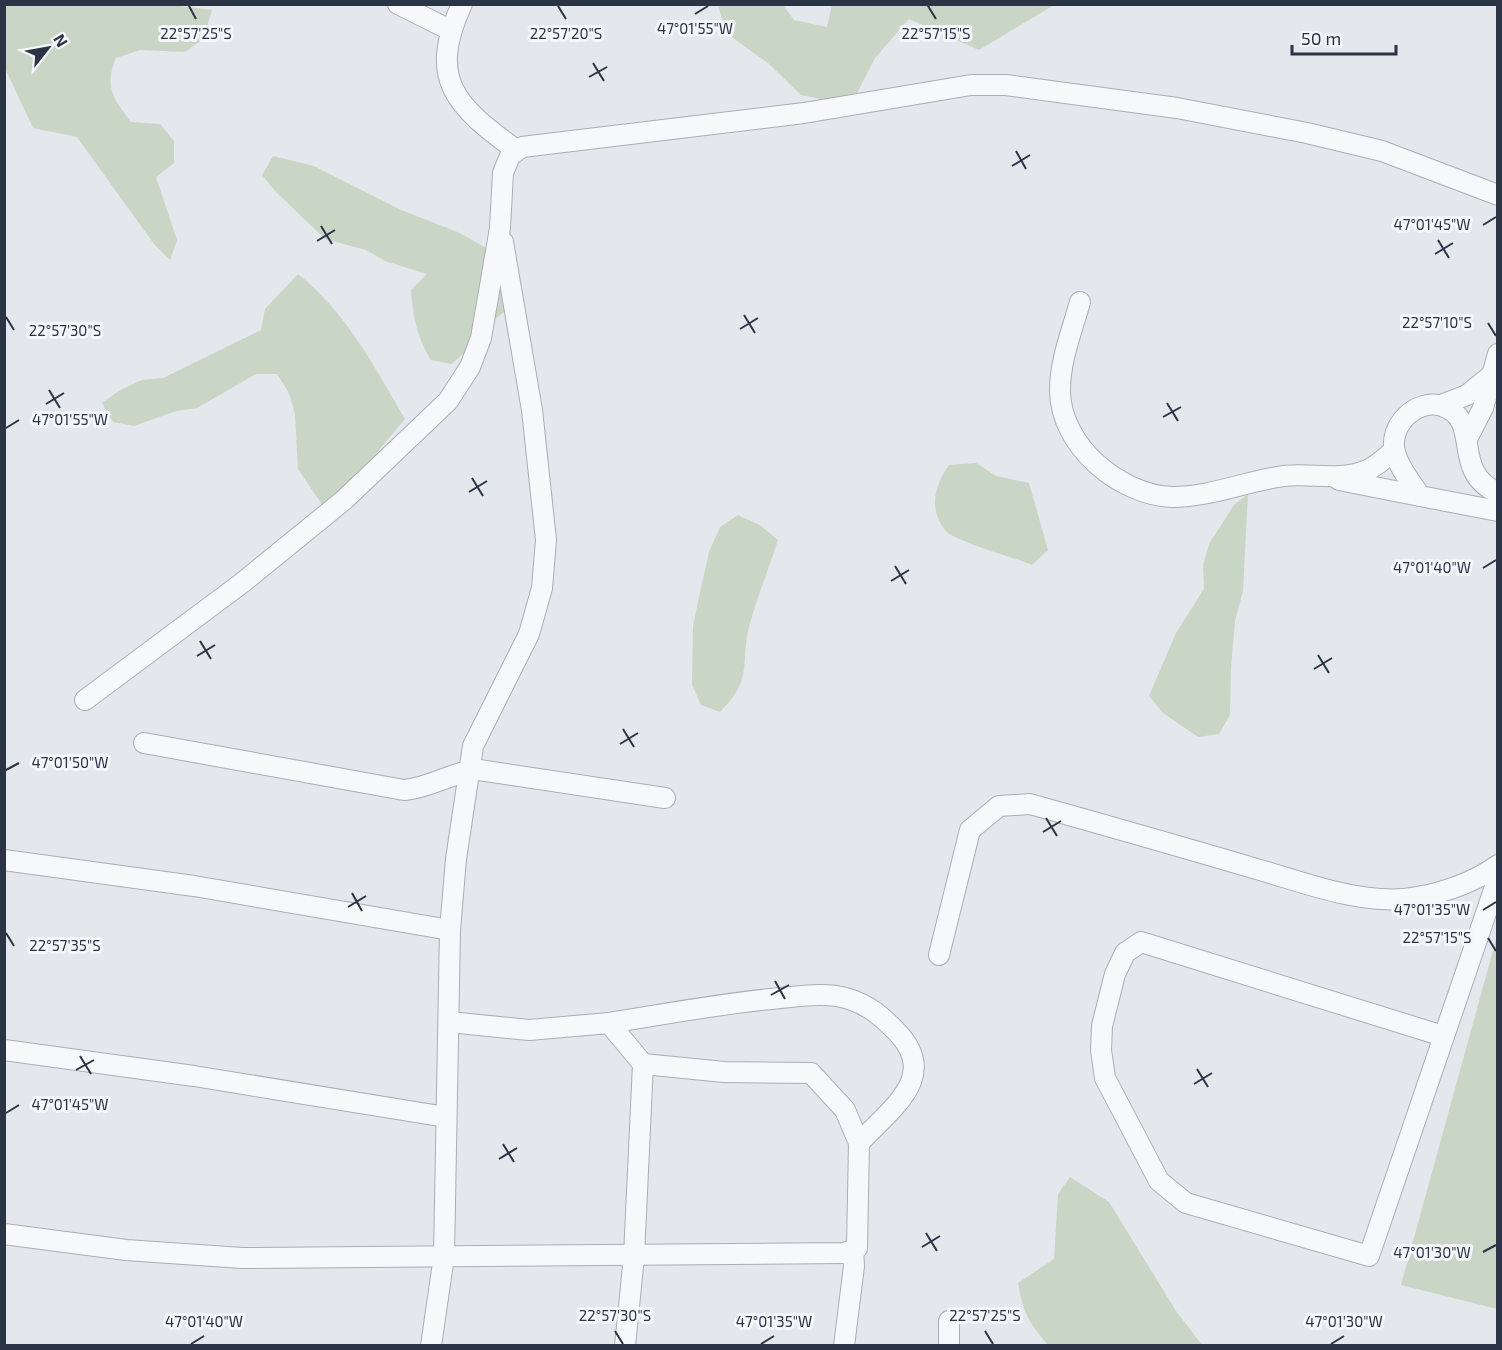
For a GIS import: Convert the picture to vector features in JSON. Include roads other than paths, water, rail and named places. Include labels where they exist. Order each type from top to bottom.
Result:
[{"type":"street","points":[[398,4],[450,30]]},
{"type":"street","points":[[462,4],[450,30],[446,64],[457,98],[482,125],[516,150]]},
{"type":"street","points":[[85,700],[242,583],[344,500],[448,400],[470,367],[482,338],[500,228],[503,173],[510,156],[516,150],[531,146],[804,113],[971,85],[1006,85],[1177,108],[1307,133],[1382,152],[1497,195]]},
{"type":"street","points":[[431,1346],[444,1256],[450,930],[456,859],[473,746],[529,634],[542,588],[546,540],[532,410],[500,228]]},
{"type":"street","points":[[1080,302],[1061,369],[1060,394],[1075,436],[1091,458],[1129,487],[1150,495],[1174,497],[1221,491],[1284,476],[1354,474],[1366,471],[1394,450]]},
{"type":"street","points":[[1467,439],[1483,408],[1497,354]]},
{"type":"street","points":[[1420,496],[1394,450],[1396,431],[1402,418],[1424,406],[1440,405],[1467,395],[1493,374]]},
{"type":"street","points":[[1440,405],[1458,417],[1464,425],[1467,456],[1473,474],[1488,489],[1497,493]]},
{"type":"street","points":[[1319,476],[1497,511]]},
{"type":"street","points":[[144,743],[404,790],[422,789],[469,770],[665,798]]},
{"type":"street","points":[[939,955],[970,830],[999,806],[1030,804],[1323,888],[1378,898],[1405,899],[1447,890],[1485,875],[1497,866]]},
{"type":"street","points":[[4,860],[205,888],[450,930]]},
{"type":"street","points":[[1443,1036],[1141,942],[1125,952],[1115,974],[1102,1026],[1101,1050],[1105,1078],[1160,1181],[1186,1203],[1369,1256],[1497,878]]},
{"type":"street","points":[[449,1022],[529,1030],[609,1023],[748,1001],[820,994],[848,999],[874,1010],[898,1033],[912,1055],[916,1067],[914,1079],[905,1092],[859,1143]]},
{"type":"street","points":[[609,1023],[643,1064],[634,1256],[625,1346]]},
{"type":"street","points":[[4,1050],[194,1076],[446,1117]]},
{"type":"street","points":[[643,1064],[724,1072],[811,1073],[845,1110],[859,1143],[859,1241],[853,1251],[854,1266],[844,1346]]},
{"type":"street","points":[[4,1234],[126,1250],[242,1258],[634,1256],[853,1251]]},
{"type":"street","points":[[949,1322],[950,1346]]}]
